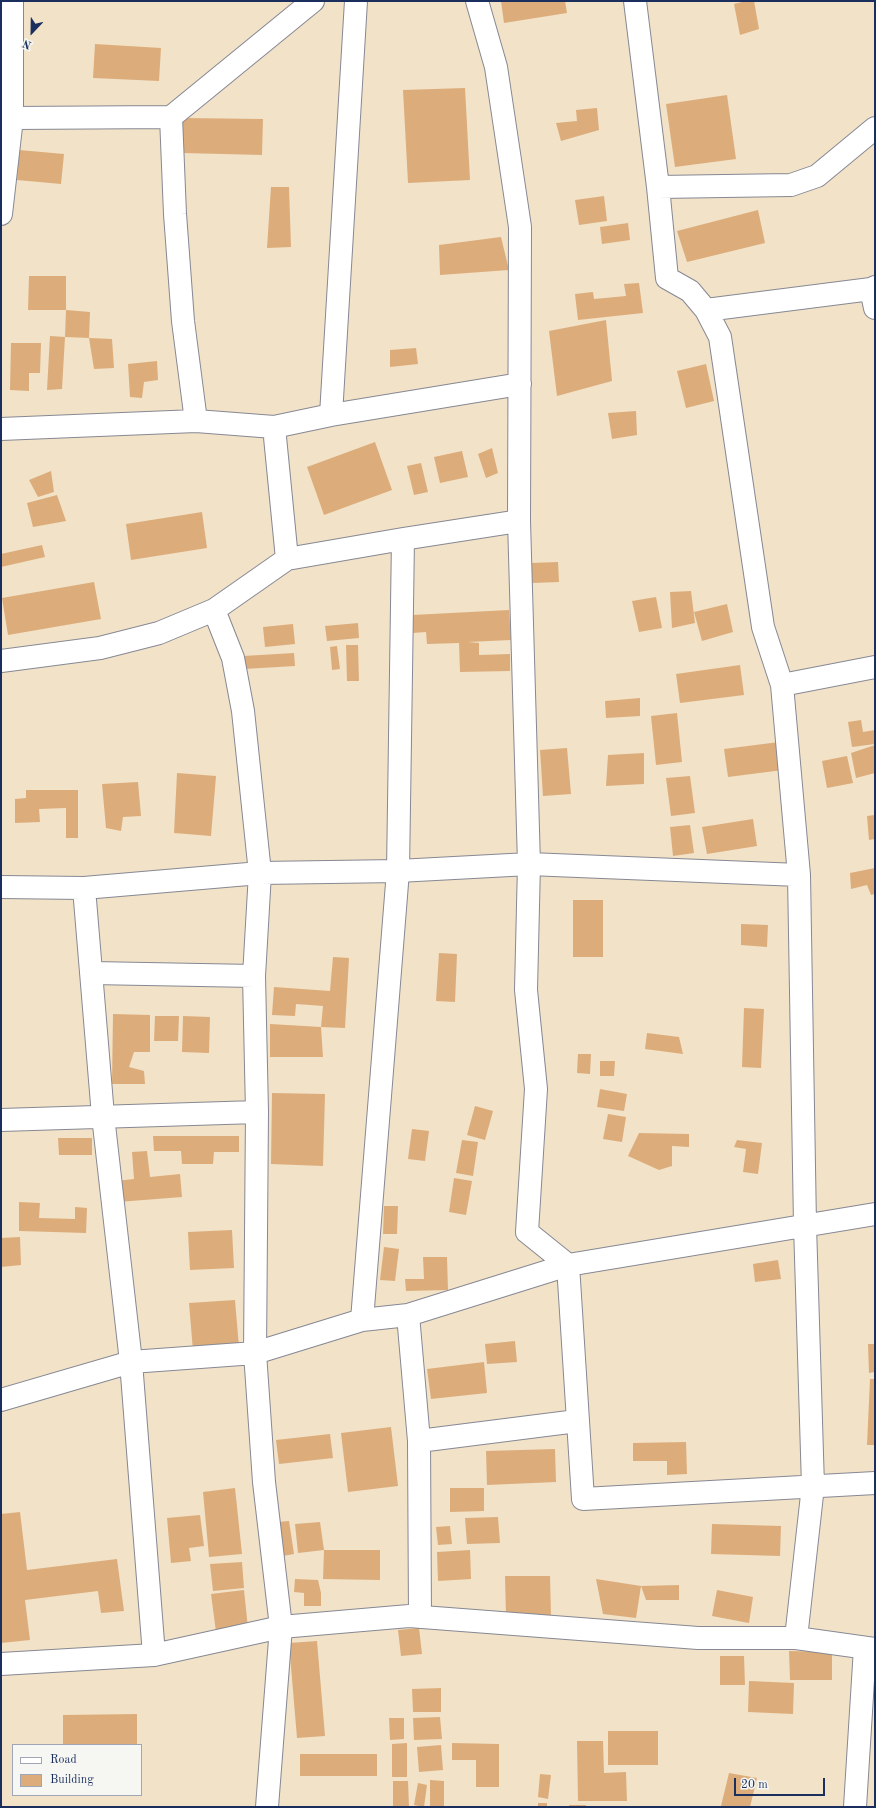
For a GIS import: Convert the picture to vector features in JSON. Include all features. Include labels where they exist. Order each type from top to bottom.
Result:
[{"type":"street","points":[[1,212],[12,118],[12,1]]},
{"type":"street","points":[[12,118],[172,118],[313,1]]},
{"type":"street","points":[[331,415],[356,1]]},
{"type":"street","points":[[477,1],[496,67],[520,227],[519,521],[529,864],[526,990],[536,1089],[527,1232],[568,1265],[583,1499],[875,1483]]},
{"type":"street","points":[[635,1],[658,187],[667,278],[690,291],[706,310],[720,337],[763,627],[782,684],[799,875],[805,1225],[813,1486],[796,1638]]},
{"type":"street","points":[[172,118],[175,214],[183,321],[196,421]]},
{"type":"street","points":[[658,187],[791,184],[817,176],[875,128]]},
{"type":"street","points":[[706,310],[874,295]]},
{"type":"street","points":[[1,430],[196,421],[274,427],[331,415],[520,384]]},
{"type":"street","points":[[274,427],[287,559]]},
{"type":"street","points":[[1,661],[100,648],[159,633],[214,610],[287,559],[403,538],[519,521]]},
{"type":"street","points":[[362,1320],[398,871],[403,538]]},
{"type":"street","points":[[214,610],[233,658],[243,711],[260,873],[254,976],[257,1112],[255,1353],[264,1482],[282,1627],[266,1807]]},
{"type":"street","points":[[782,684],[875,667]]},
{"type":"street","points":[[1,886],[84,888],[260,873],[398,871],[529,864],[799,875]]},
{"type":"street","points":[[84,888],[103,1116],[131,1362],[154,1655]]},
{"type":"street","points":[[92,973],[254,976]]},
{"type":"street","points":[[1,1120],[257,1112]]},
{"type":"street","points":[[1,1400],[131,1362],[255,1353],[362,1320],[408,1315],[568,1265],[875,1214]]},
{"type":"street","points":[[408,1315],[419,1441],[420,1617]]},
{"type":"street","points":[[419,1441],[577,1421]]},
{"type":"street","points":[[1,1664],[154,1655],[282,1627],[409,1616],[698,1638],[796,1638],[870,1648],[855,1807]]},
{"type":"building","points":[[501,1],[565,1],[567,13],[504,23]]},
{"type":"building","points":[[754,1],[759,29],[740,35],[734,4]]},
{"type":"building","points":[[95,44],[161,48],[159,81],[93,78]]},
{"type":"building","points":[[465,88],[470,180],[408,183],[403,90]]},
{"type":"building","points":[[727,95],[736,159],[675,167],[666,104]]},
{"type":"building","points":[[597,108],[599,130],[561,141],[556,123],[577,121],[576,110]]},
{"type":"building","points":[[183,118],[263,119],[262,155],[183,153]]},
{"type":"building","points":[[19,150],[64,154],[61,184],[17,180]]},
{"type":"building","points":[[271,187],[289,187],[291,247],[267,248]]},
{"type":"building","points":[[604,196],[607,221],[579,225],[575,200]]},
{"type":"building","points":[[758,210],[765,243],[687,262],[677,231]]},
{"type":"building","points":[[628,223],[630,240],[602,244],[600,227]]},
{"type":"building","points":[[501,237],[509,270],[440,275],[439,245]]},
{"type":"building","points":[[29,276],[66,276],[66,310],[28,310]]},
{"type":"building","points":[[639,283],[643,313],[578,320],[575,294],[593,292],[594,299],[626,296],[624,284]]},
{"type":"building","points":[[66,310],[90,312],[89,338],[65,337]]},
{"type":"building","points":[[606,320],[612,381],[557,396],[549,331]]},
{"type":"building","points":[[50,336],[65,337],[62,389],[47,390]]},
{"type":"building","points":[[89,338],[112,339],[114,368],[94,369]]},
{"type":"building","points":[[11,343],[41,343],[40,373],[29,373],[29,391],[10,390]]},
{"type":"building","points":[[416,348],[418,364],[390,367],[390,350]]},
{"type":"building","points":[[157,361],[158,380],[144,382],[142,398],[130,397],[128,364]]},
{"type":"building","points":[[706,364],[714,401],[686,408],[677,371]]},
{"type":"building","points":[[636,411],[637,435],[612,439],[608,413]]},
{"type":"building","points":[[375,442],[392,490],[324,515],[307,467]]},
{"type":"building","points":[[492,448],[498,473],[486,478],[478,454]]},
{"type":"building","points":[[462,451],[468,477],[440,483],[434,457]]},
{"type":"building","points":[[421,463],[428,492],[414,495],[407,466]]},
{"type":"building","points":[[51,471],[54,492],[38,497],[29,480]]},
{"type":"building","points":[[57,495],[66,521],[33,527],[27,503]]},
{"type":"building","points":[[202,512],[207,548],[131,560],[126,524]]},
{"type":"building","points":[[42,545],[45,557],[1,567],[1,554]]},
{"type":"building","points":[[558,562],[559,582],[532,583],[531,563]]},
{"type":"building","points":[[94,582],[101,619],[8,635],[2,598]]},
{"type":"building","points":[[691,591],[695,623],[672,628],[670,592]]},
{"type":"building","points":[[656,597],[662,628],[639,632],[632,601]]},
{"type":"building","points":[[727,604],[733,632],[702,641],[694,612]]},
{"type":"building","points":[[509,610],[511,640],[468,642],[479,643],[479,655],[510,654],[510,671],[460,672],[459,643],[427,644],[426,632],[413,633],[412,615]]},
{"type":"building","points":[[358,623],[359,638],[327,641],[325,626]]},
{"type":"building","points":[[293,624],[295,644],[265,647],[263,627]]},
{"type":"building","points":[[346,645],[358,645],[359,681],[347,681]]},
{"type":"building","points":[[337,646],[340,669],[332,670],[330,647]]},
{"type":"building","points":[[294,653],[295,666],[244,669],[243,656]]},
{"type":"building","points":[[740,665],[744,695],[680,703],[676,674]]},
{"type":"building","points":[[640,698],[640,716],[606,718],[605,701]]},
{"type":"building","points":[[677,713],[682,762],[656,765],[651,716]]},
{"type":"building","points":[[861,720],[863,732],[875,730],[875,744],[852,747],[848,722]]},
{"type":"building","points":[[779,742],[783,770],[728,777],[724,749]]},
{"type":"building","points":[[875,745],[875,773],[856,778],[851,753]]},
{"type":"building","points":[[567,748],[571,794],[543,796],[540,750]]},
{"type":"building","points":[[644,753],[644,784],[606,786],[608,755]]},
{"type":"building","points":[[847,756],[853,783],[827,788],[822,761]]},
{"type":"building","points":[[177,773],[216,776],[211,836],[174,833]]},
{"type":"building","points":[[690,776],[695,813],[671,816],[666,778]]},
{"type":"building","points":[[138,782],[141,816],[123,817],[121,831],[106,828],[102,784]]},
{"type":"building","points":[[26,790],[78,790],[78,838],[66,838],[66,808],[39,809],[40,822],[15,823],[15,799],[26,798]]},
{"type":"building","points":[[875,815],[875,839],[869,840],[867,816]]},
{"type":"building","points":[[753,819],[757,846],[707,854],[702,827]]},
{"type":"building","points":[[690,825],[694,853],[673,856],[670,827]]},
{"type":"building","points":[[875,868],[875,894],[871,895],[867,885],[851,889],[850,873]]},
{"type":"building","points":[[573,900],[603,900],[603,957],[573,957]]},
{"type":"building","points":[[741,924],[768,925],[767,947],[741,945]]},
{"type":"building","points":[[439,953],[457,954],[455,1002],[436,1001]]},
{"type":"building","points":[[333,957],[349,958],[345,1028],[321,1027],[323,1006],[296,1004],[295,1016],[272,1015],[274,987],[330,991]]},
{"type":"building","points":[[744,1008],[764,1009],[761,1068],[742,1067]]},
{"type":"building","points":[[113,1014],[150,1015],[150,1052],[134,1052],[129,1067],[144,1071],[145,1084],[112,1084]]},
{"type":"building","points":[[155,1016],[179,1016],[178,1041],[154,1041]]},
{"type":"building","points":[[183,1016],[210,1017],[209,1053],[182,1052]]},
{"type":"building","points":[[270,1024],[321,1027],[323,1057],[270,1057]]},
{"type":"building","points":[[647,1033],[679,1037],[683,1054],[645,1049]]},
{"type":"building","points":[[578,1054],[591,1054],[590,1074],[577,1073]]},
{"type":"building","points":[[600,1061],[615,1061],[614,1076],[600,1076]]},
{"type":"building","points":[[600,1089],[627,1094],[624,1111],[597,1107]]},
{"type":"building","points":[[272,1093],[325,1094],[323,1166],[271,1164]]},
{"type":"building","points":[[475,1106],[493,1111],[485,1140],[467,1135]]},
{"type":"building","points":[[608,1114],[626,1117],[622,1142],[603,1139]]},
{"type":"building","points":[[412,1129],[429,1131],[425,1161],[408,1159]]},
{"type":"building","points":[[639,1133],[689,1134],[689,1147],[672,1146],[672,1166],[659,1170],[628,1156]]},
{"type":"building","points":[[153,1136],[239,1136],[239,1152],[214,1152],[213,1164],[182,1164],[181,1151],[154,1151]]},
{"type":"building","points":[[58,1138],[92,1138],[92,1155],[59,1155]]},
{"type":"building","points":[[462,1140],[478,1142],[473,1176],[456,1173]]},
{"type":"building","points":[[737,1140],[762,1143],[758,1174],[743,1172],[746,1149],[734,1147]]},
{"type":"building","points":[[147,1151],[150,1177],[180,1174],[182,1197],[118,1202],[116,1181],[134,1179],[132,1152]]},
{"type":"building","points":[[454,1178],[472,1181],[466,1215],[449,1212]]},
{"type":"building","points":[[19,1202],[40,1203],[39,1218],[75,1219],[75,1207],[87,1208],[86,1233],[19,1231]]},
{"type":"building","points":[[384,1206],[398,1206],[397,1234],[383,1234]]},
{"type":"building","points":[[232,1230],[234,1268],[190,1270],[188,1232]]},
{"type":"building","points":[[20,1237],[21,1265],[1,1267],[1,1238]]},
{"type":"building","points":[[384,1247],[399,1249],[395,1281],[380,1280]]},
{"type":"building","points":[[423,1257],[447,1257],[448,1290],[406,1291],[405,1279],[424,1279]]},
{"type":"building","points":[[778,1260],[781,1279],[755,1282],[753,1264]]},
{"type":"building","points":[[235,1300],[239,1347],[193,1351],[189,1303]]},
{"type":"building","points":[[515,1341],[517,1362],[487,1364],[485,1344]]},
{"type":"building","points":[[868,1344],[875,1344],[875,1372],[869,1373]]},
{"type":"building","points":[[484,1362],[487,1393],[431,1399],[427,1369]]},
{"type":"building","points":[[870,1379],[875,1379],[875,1445],[867,1445]]},
{"type":"building","points":[[391,1427],[398,1486],[348,1492],[341,1433]]},
{"type":"building","points":[[330,1434],[333,1458],[279,1464],[276,1440]]},
{"type":"building","points":[[686,1442],[687,1474],[667,1475],[667,1461],[633,1461],[633,1443]]},
{"type":"building","points":[[555,1449],[556,1482],[487,1485],[486,1451]]},
{"type":"building","points":[[235,1488],[242,1554],[209,1557],[203,1492]]},
{"type":"building","points":[[450,1488],[484,1488],[484,1511],[450,1512]]},
{"type":"building","points":[[20,1512],[27,1570],[117,1559],[124,1611],[101,1613],[98,1591],[25,1600],[30,1640],[1,1643],[1,1514]]},
{"type":"building","points":[[200,1515],[204,1546],[189,1548],[191,1561],[171,1563],[167,1518]]},
{"type":"building","points":[[498,1517],[500,1543],[467,1544],[465,1518]]},
{"type":"building","points":[[289,1521],[294,1554],[283,1556],[278,1522]]},
{"type":"building","points":[[320,1522],[324,1550],[298,1553],[295,1524]]},
{"type":"building","points":[[712,1524],[781,1526],[780,1556],[711,1554]]},
{"type":"building","points":[[450,1526],[452,1544],[438,1545],[436,1527]]},
{"type":"building","points":[[324,1550],[380,1550],[380,1580],[323,1579]]},
{"type":"building","points":[[470,1550],[471,1579],[438,1581],[437,1552]]},
{"type":"building","points":[[242,1562],[244,1588],[213,1591],[210,1564]]},
{"type":"building","points":[[505,1576],[550,1576],[551,1616],[506,1616]]},
{"type":"building","points":[[295,1579],[318,1580],[321,1593],[321,1606],[304,1606],[304,1593],[294,1592]]},
{"type":"building","points":[[596,1579],[641,1586],[636,1618],[603,1614]]},
{"type":"building","points":[[679,1585],[679,1600],[646,1600],[641,1586]]},
{"type":"building","points":[[244,1590],[248,1628],[216,1632],[211,1594]]},
{"type":"building","points":[[717,1590],[753,1597],[749,1623],[712,1616]]},
{"type":"building","points":[[419,1628],[422,1654],[401,1656],[398,1630]]},
{"type":"building","points":[[317,1641],[325,1736],[297,1738],[289,1643]]},
{"type":"building","points":[[789,1651],[832,1652],[832,1680],[790,1680]]},
{"type":"building","points":[[720,1656],[744,1656],[745,1685],[720,1685]]},
{"type":"building","points":[[749,1681],[794,1683],[793,1714],[748,1712]]},
{"type":"building","points":[[441,1688],[441,1712],[413,1712],[412,1689]]},
{"type":"building","points":[[137,1714],[137,1744],[63,1744],[63,1715]]},
{"type":"building","points":[[440,1717],[442,1739],[414,1740],[413,1718]]},
{"type":"building","points":[[389,1718],[404,1718],[404,1739],[390,1740]]},
{"type":"building","points":[[608,1731],[658,1731],[658,1765],[608,1765]]},
{"type":"building","points":[[577,1741],[603,1741],[604,1773],[626,1772],[627,1801],[578,1801]]},
{"type":"building","points":[[407,1743],[407,1777],[392,1777],[392,1744]]},
{"type":"building","points":[[452,1743],[499,1744],[499,1787],[476,1787],[476,1760],[452,1760]]},
{"type":"building","points":[[441,1745],[443,1770],[419,1772],[417,1747]]},
{"type":"building","points":[[300,1754],[377,1754],[377,1776],[300,1776]]},
{"type":"building","points":[[729,1773],[757,1778],[750,1807],[721,1806]]},
{"type":"building","points":[[540,1774],[551,1775],[548,1799],[538,1797]]},
{"type":"building","points":[[430,1780],[444,1781],[444,1806],[430,1807]]},
{"type":"building","points":[[393,1781],[408,1781],[409,1807],[393,1807]]},
{"type":"building","points":[[418,1783],[427,1785],[424,1807],[414,1805]]},
{"type":"building","points":[[538,1803],[547,1803],[547,1807],[538,1807]]},
{"type":"building","points":[[569,1805],[586,1805],[586,1807],[569,1807]]}]
